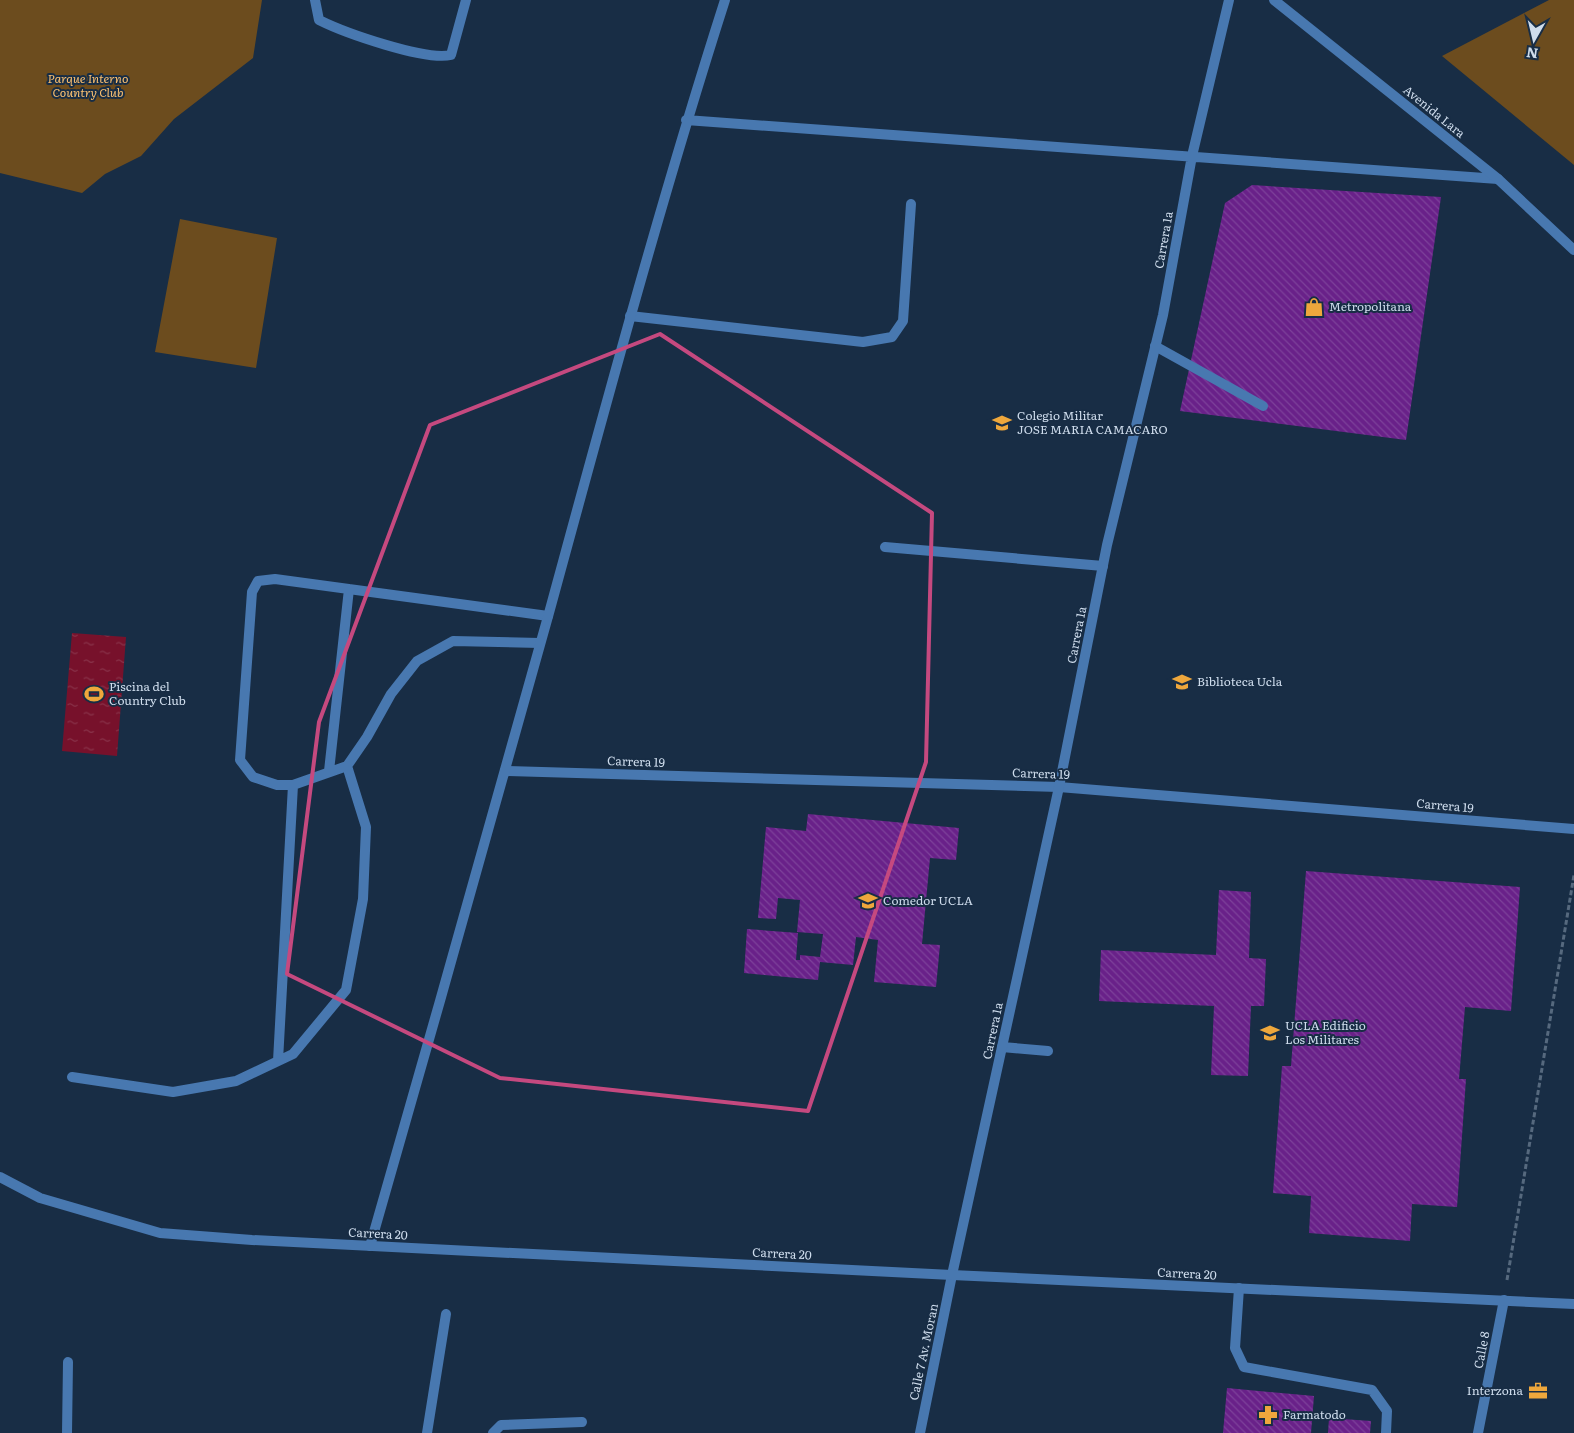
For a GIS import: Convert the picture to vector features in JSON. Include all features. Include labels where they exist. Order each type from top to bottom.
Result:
[{"type":"street","points":[[315,0],[320,20],[334,27],[415,53],[442,57],[451,55],[466,0]]},
{"type":"street","points":[[370,1246],[505,770],[630,316],[686,120],[725,0]]},
{"type":"street","name":"Carrera 1a","points":[[952,1276],[1059,787],[1103,566],[1162,315],[1192,156],[1229,0]]},
{"type":"street","name":"Avenida Lara","points":[[1274,0],[1498,179],[1574,250]]},
{"type":"street","points":[[686,120],[1498,179]]},
{"type":"street","points":[[630,316],[863,342],[892,336],[903,321],[911,204]]},
{"type":"street","points":[[1155,346],[1263,406]]},
{"type":"street","points":[[885,547],[1103,566]]},
{"type":"street","points":[[540,643],[453,641],[417,661],[391,694],[367,737],[347,766],[293,785],[277,785],[253,777],[240,760],[252,592],[258,581],[275,579],[548,616]]},
{"type":"street","points":[[329,771],[349,589]]},
{"type":"street","points":[[72,1077],[173,1092],[236,1081],[293,1054],[346,990],[363,899],[366,827],[347,766]]},
{"type":"street","name":"Carrera 19","points":[[505,770],[1059,787],[1574,829]]},
{"type":"street","points":[[278,1060],[293,785]]},
{"type":"street","points":[[1002,1047],[1048,1051]]},
{"type":"street","name":"Carrera 20","points":[[0,1176],[40,1198],[160,1233],[370,1246],[952,1276],[1574,1304]]},
{"type":"street","name":"Calle 7 Av. Moran","points":[[920,1433],[952,1276]]},
{"type":"street","points":[[1239,1288],[1235,1348],[1244,1367],[1372,1390],[1387,1411],[1386,1433]]},
{"type":"street","name":"Calle 8","points":[[1478,1433],[1504,1300]]},
{"type":"street","points":[[427,1433],[446,1314]]},
{"type":"street","points":[[67,1433],[68,1362]]},
{"type":"street","points":[[493,1433],[501,1425],[582,1422]]},
{"type":"path","points":[[1504,1300],[1574,875]]},
{"type":"highlighted area","points":[[660,334],[932,513],[926,762],[808,1111],[500,1078],[287,974],[319,722],[430,425]]},
{"type":"green space","name":"Parque Interno Country Club","points":[[0,0],[262,0],[253,58],[174,119],[141,156],[105,174],[82,193],[0,173]]},
{"type":"green space","points":[[1549,0],[1574,0],[1574,165],[1442,56]]},
{"type":"green space","points":[[180,219],[277,238],[256,368],[155,352]]},
{"type":"water","name":"Piscina del Country Club","points":[[72,633],[126,637],[117,756],[62,751]]},
{"type":"building","name":"Metropolitana","points":[[1252,185],[1441,197],[1406,440],[1180,411],[1225,203]]},
{"type":"building","points":[[808,814],[959,828],[956,860],[930,858],[922,944],[940,945],[936,987],[874,982],[878,940],[856,937],[853,965],[820,962],[818,980],[744,973],[747,929],[798,933],[796,960],[800,960],[800,955],[820,957],[823,934],[797,932],[800,900],[778,898],[776,919],[758,918],[766,827],[806,831]]},
{"type":"building","points":[[1306,871],[1520,887],[1511,1011],[1465,1007],[1459,1079],[1466,1079],[1457,1207],[1412,1204],[1410,1241],[1309,1233],[1311,1196],[1273,1193],[1282,1066],[1291,1066]]},
{"type":"building","points":[[1219,890],[1251,892],[1249,958],[1266,959],[1264,1006],[1251,1006],[1248,1076],[1211,1075],[1214,1006],[1099,1001],[1101,950],[1216,955]]},
{"type":"building","name":"Farmatodo","points":[[1227,1388],[1314,1396],[1311,1433],[1223,1433]]},
{"type":"building","points":[[1329,1418],[1371,1421],[1370,1433],[1328,1433]]},
{"type":"place","name":"Metropolitana","points":[[1314,307]]},
{"type":"place","name":"Colegio Militar JOSE MARIA CAMACARO","points":[[1002,423]]},
{"type":"place","name":"Biblioteca Ucla","points":[[1182,682]]},
{"type":"place","name":"Piscina del Country Club","points":[[94,694]]},
{"type":"place","name":"Comedor UCLA","points":[[868,901]]},
{"type":"place","name":"UCLA Edificio Los Militares","points":[[1270,1033]]},
{"type":"place","name":"Interzona","points":[[1538,1391]]},
{"type":"place","name":"Farmatodo","points":[[1268,1415]]}]
